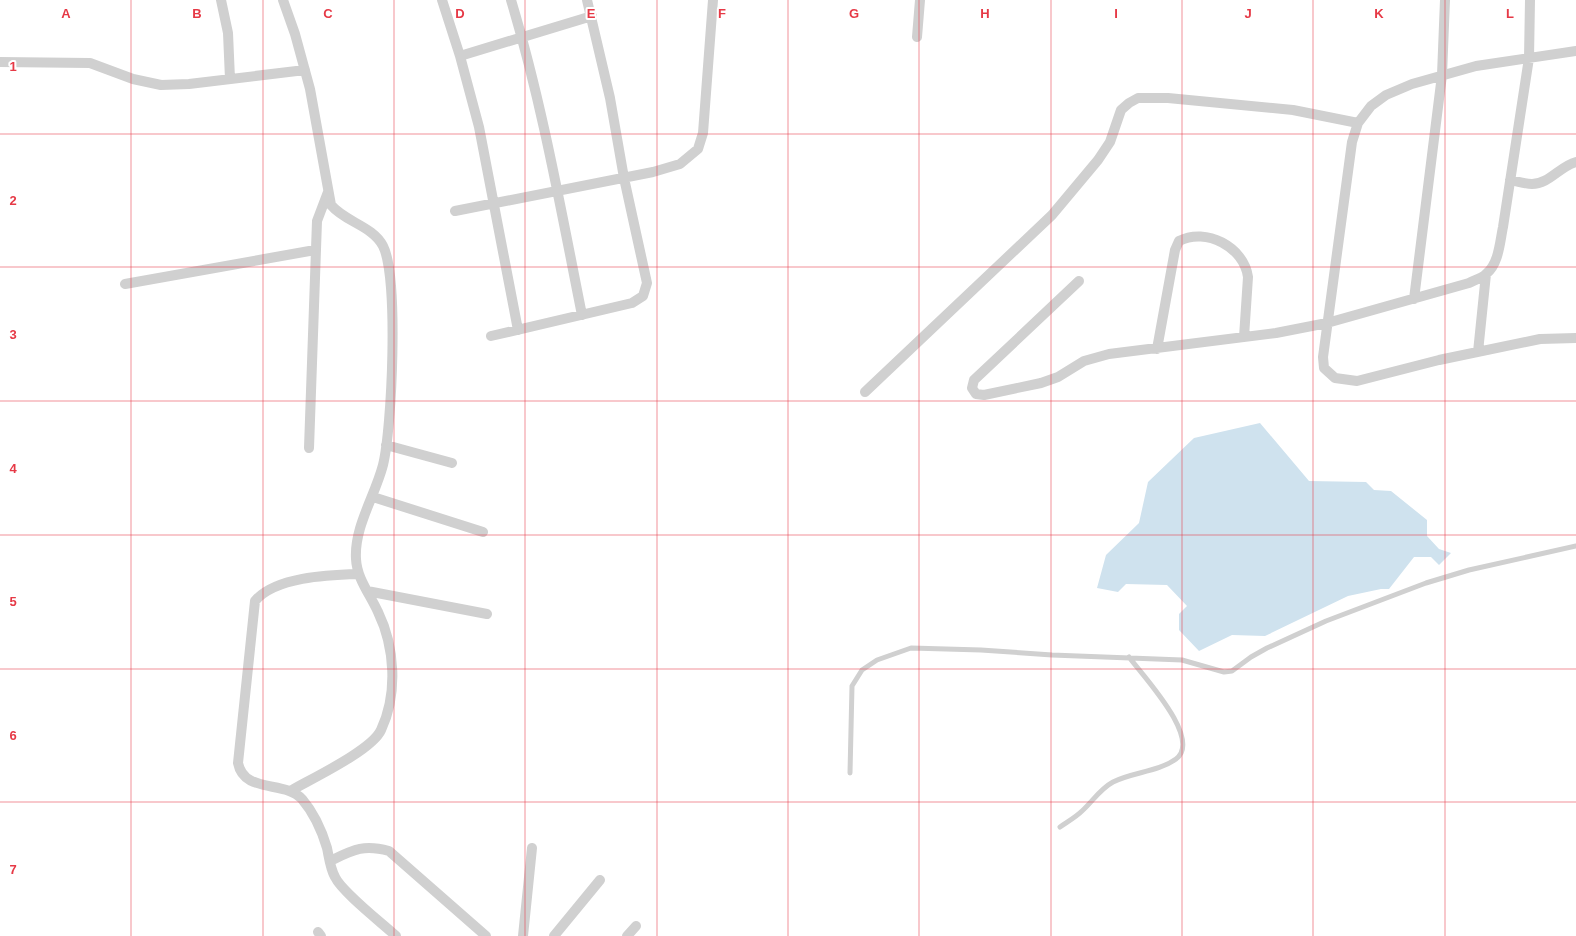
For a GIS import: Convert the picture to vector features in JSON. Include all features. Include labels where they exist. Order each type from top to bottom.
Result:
[{"type":"street","points":[[221,0],[228,33],[230,79]]},
{"type":"street","points":[[283,0],[305,70],[331,205],[338,213],[373,235],[384,247],[391,286],[392,343],[390,398],[383,464],[358,538],[356,558],[358,574],[378,612],[386,632],[390,652],[393,678],[386,718],[380,732],[366,746],[292,790]]},
{"type":"street","points":[[442,0],[460,56],[479,127],[518,330]]},
{"type":"street","points":[[511,0],[522,37],[558,191],[582,315]]},
{"type":"street","points":[[490,336],[632,303],[643,296],[647,283],[624,178],[610,98],[592,16],[587,0]]},
{"type":"street","points":[[455,211],[624,178],[680,164],[698,149],[703,133],[713,0]]},
{"type":"street","points":[[917,37],[920,0]]},
{"type":"street","points":[[1414,298],[1442,76],[1445,0]]},
{"type":"street","points":[[1079,281],[974,380],[972,388],[976,394],[984,395],[1041,383],[1058,377],[1084,360],[1108,354],[1244,337],[1327,323],[1469,283],[1486,274],[1493,266],[1498,251],[1510,180],[1529,58],[1530,0]]},
{"type":"street","points":[[460,56],[592,16]]},
{"type":"street","points":[[1576,51],[1476,66],[1412,84],[1386,95],[1371,106],[1358,123],[1352,142],[1327,323],[1323,357],[1324,368],[1335,378],[1357,381],[1540,339],[1576,338]]},
{"type":"street","points":[[0,62],[90,63],[133,79],[161,85],[189,84],[305,70]]},
{"type":"street","points":[[865,392],[1052,215],[1098,160],[1110,142],[1121,110],[1133,101],[1148,97],[1255,106],[1292,110],[1358,123]]},
{"type":"street","points":[[1510,180],[1532,184],[1543,182],[1566,164],[1576,162]]},
{"type":"street","points":[[309,448],[317,221],[328,192]]},
{"type":"street","points":[[1157,349],[1175,250],[1178,241],[1187,237],[1211,239],[1230,247],[1240,256],[1247,268],[1248,277],[1244,337]]},
{"type":"street","points":[[125,284],[315,250]]},
{"type":"street","points":[[1478,352],[1486,274]]},
{"type":"street","points":[[386,445],[452,463]]},
{"type":"street","points":[[372,498],[483,532]]},
{"type":"street","points":[[358,574],[333,575],[281,584],[261,594],[255,601],[239,747],[239,769],[243,775],[260,784],[292,790],[302,799],[315,818],[326,846],[335,878],[342,887],[396,936]]},
{"type":"street","points":[[367,591],[487,614]]},
{"type":"street","points":[[330,861],[353,849],[364,847],[389,851],[486,936]]},
{"type":"street","points":[[523,936],[532,848]]},
{"type":"street","points":[[554,936],[600,880]]},
{"type":"street","points":[[627,936],[636,926]]},
{"type":"lane","points":[[850,773],[852,686],[862,670],[878,660],[911,648],[1182,660],[1224,672],[1232,671],[1251,657],[1267,648],[1326,621],[1426,583],[1469,570],[1576,546]]},
{"type":"lane","points":[[1060,827],[1082,812],[1100,792],[1113,782],[1163,766],[1180,755],[1184,745],[1182,734],[1174,717],[1129,657]]},
{"type":"water","points":[[1260,423],[1309,481],[1366,482],[1374,490],[1391,491],[1427,520],[1427,536],[1439,549],[1451,553],[1439,565],[1431,557],[1414,557],[1389,589],[1381,589],[1348,596],[1265,636],[1232,635],[1199,651],[1179,630],[1179,614],[1187,606],[1167,585],[1126,584],[1118,592],[1097,588],[1106,555],[1139,523],[1148,482],[1194,438]]}]
